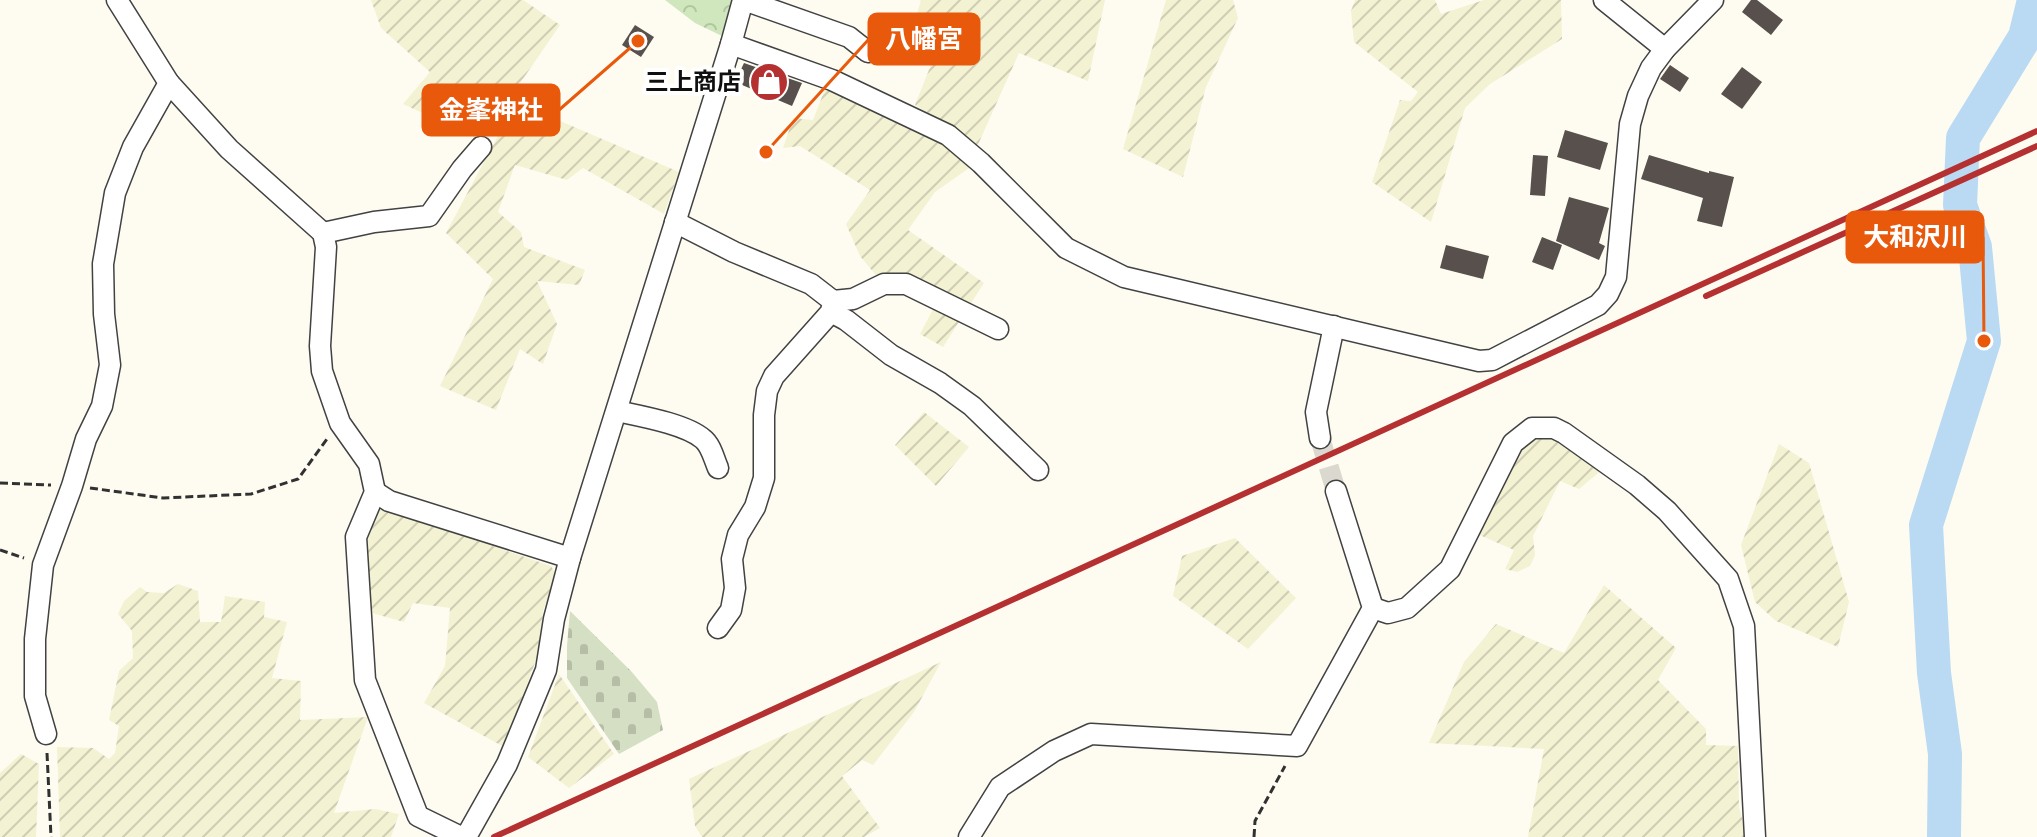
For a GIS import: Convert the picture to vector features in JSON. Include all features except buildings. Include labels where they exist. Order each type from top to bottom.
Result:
[{"type":"street","points":[[117,0],[169,83],[229,149],[323,233],[326,247],[320,346],[322,371],[340,423],[369,464],[375,492],[356,537],[365,680],[418,816],[463,837],[507,764],[546,670],[554,619],[570,558],[743,0],[849,37],[868,52]]},
{"type":"street","points":[[1604,0],[1665,49]]},
{"type":"street","points":[[731,44],[832,80],[948,135],[981,163],[1066,248],[1124,277],[1479,361],[1492,360],[1598,305],[1608,294],[1616,277],[1630,124],[1638,96],[1651,68],[1665,49],[1713,0]]},
{"type":"street","points":[[46,734],[35,696],[35,639],[43,565],[86,439],[102,406],[110,365],[104,314],[103,264],[115,193],[133,147],[169,83]]},
{"type":"street","points":[[323,233],[374,222],[429,216],[481,147]]},
{"type":"street","points":[[675,222],[734,252],[811,284],[846,320],[891,355],[940,383],[972,406],[1038,470]]},
{"type":"street","points":[[718,628],[731,610],[735,588],[732,559],[738,535],[755,507],[764,478],[767,391],[774,376],[832,306],[884,284],[906,284],[998,329]]},
{"type":"street","points":[[1320,438],[1316,412],[1334,326]]},
{"type":"street","points":[[617,411],[691,432],[706,441],[718,468]]},
{"type":"street","points":[[1373,608],[1388,613],[1407,608],[1450,569],[1513,443],[1532,428],[1554,428],[1564,433],[1637,485],[1678,523],[1728,579],[1744,626],[1755,837]]},
{"type":"street","points":[[969,837],[1000,787],[1054,751],[1091,734],[1297,746],[1373,608],[1336,491]]},
{"type":"street","points":[[375,492],[389,501],[570,558]]},
{"type":"path","points":[[0,483],[72,486],[163,498],[251,494],[298,479],[340,423]]},
{"type":"path","points":[[0,550],[43,565]]},
{"type":"path","points":[[46,734],[51,837]]},
{"type":"path","points":[[1254,837],[1255,821],[1297,746]]},
{"type":"green space","points":[[371,0],[523,0],[560,25],[481,140],[403,104],[430,72],[381,28]]},
{"type":"green space","points":[[665,0],[732,0],[722,36],[695,23]]},
{"type":"green space","points":[[921,0],[1105,0],[1088,81],[1019,53],[976,149],[954,129],[915,105],[936,52],[910,38]]},
{"type":"green space","points":[[1166,0],[1233,0],[1238,18],[1206,87],[1183,177],[1123,149]]},
{"type":"green space","points":[[1355,0],[1435,0],[1441,14],[1484,0],[1561,0],[1562,39],[1490,84],[1465,108],[1431,222],[1372,182],[1400,100],[1411,101],[1418,92],[1354,42],[1351,11]]},
{"type":"green space","points":[[825,89],[943,140],[972,166],[935,192],[908,230],[984,283],[943,347],[920,334],[940,296],[880,280],[860,256],[846,224],[870,190],[800,146],[783,148],[793,118],[813,120]]},
{"type":"green space","points":[[516,102],[679,172],[664,214],[583,168],[567,180],[515,165],[498,212],[521,232],[524,247],[585,270],[579,285],[537,281],[557,324],[543,364],[520,349],[496,410],[440,386],[493,279],[446,233]]},
{"type":"green space","points":[[924,412],[969,447],[936,486],[895,445]]},
{"type":"green space","points":[[1540,433],[1553,433],[1603,469],[1579,489],[1560,481],[1533,536],[1535,555],[1530,566],[1517,572],[1505,569],[1514,550],[1475,533],[1517,452]]},
{"type":"green space","points":[[1779,444],[1809,463],[1849,602],[1838,647],[1776,621],[1755,602],[1741,545]]},
{"type":"green space","points":[[382,508],[551,566],[556,575],[543,611],[539,652],[504,747],[424,703],[445,666],[450,608],[413,603],[404,622],[372,613],[362,539],[373,509]]},
{"type":"green space","points":[[1235,538],[1296,598],[1248,649],[1173,596],[1182,556]]},
{"type":"green space","points":[[178,584],[198,591],[200,622],[221,622],[225,596],[265,602],[264,617],[287,622],[272,678],[301,681],[300,720],[368,717],[334,813],[375,809],[399,814],[391,837],[60,837],[57,747],[93,748],[109,759],[115,753],[119,726],[109,720],[119,671],[133,658],[132,631],[118,614],[124,601],[140,587],[147,592],[164,593]]},
{"type":"green space","points":[[1604,585],[1676,648],[1658,680],[1706,729],[1706,745],[1738,746],[1739,807],[1747,837],[1528,837],[1544,749],[1429,743],[1464,662],[1496,624],[1564,653]]},
{"type":"green space","points":[[570,611],[631,671],[657,702],[663,730],[619,754],[567,678]]},
{"type":"green space","points":[[941,662],[914,712],[873,765],[862,760],[842,776],[880,828],[864,837],[702,837],[695,826],[689,779]]},
{"type":"green space","points":[[559,674],[614,754],[569,788],[528,757]]},
{"type":"green space","points":[[21,754],[39,764],[36,837],[0,837],[0,773]]},
{"type":"waterway","points":[[1944,837],[1945,754],[1934,673],[1926,525],[1984,341],[1975,247],[1960,205],[1963,138],[2025,37],[2034,0]]},
{"type":"tunnel","points":[[1320,438],[1336,491]]},
{"type":"railway","points":[[494,837],[2037,131]]},
{"type":"railway","points":[[1706,296],[2037,146]]},
{"type":"place","name":"金峯神社","points":[[638,41]]},
{"type":"place","name":"三上商店","points":[[769,82]]},
{"type":"place","name":"八幡宮","points":[[766,152]]},
{"type":"place","name":"大和沢川","points":[[1984,341]]}]
